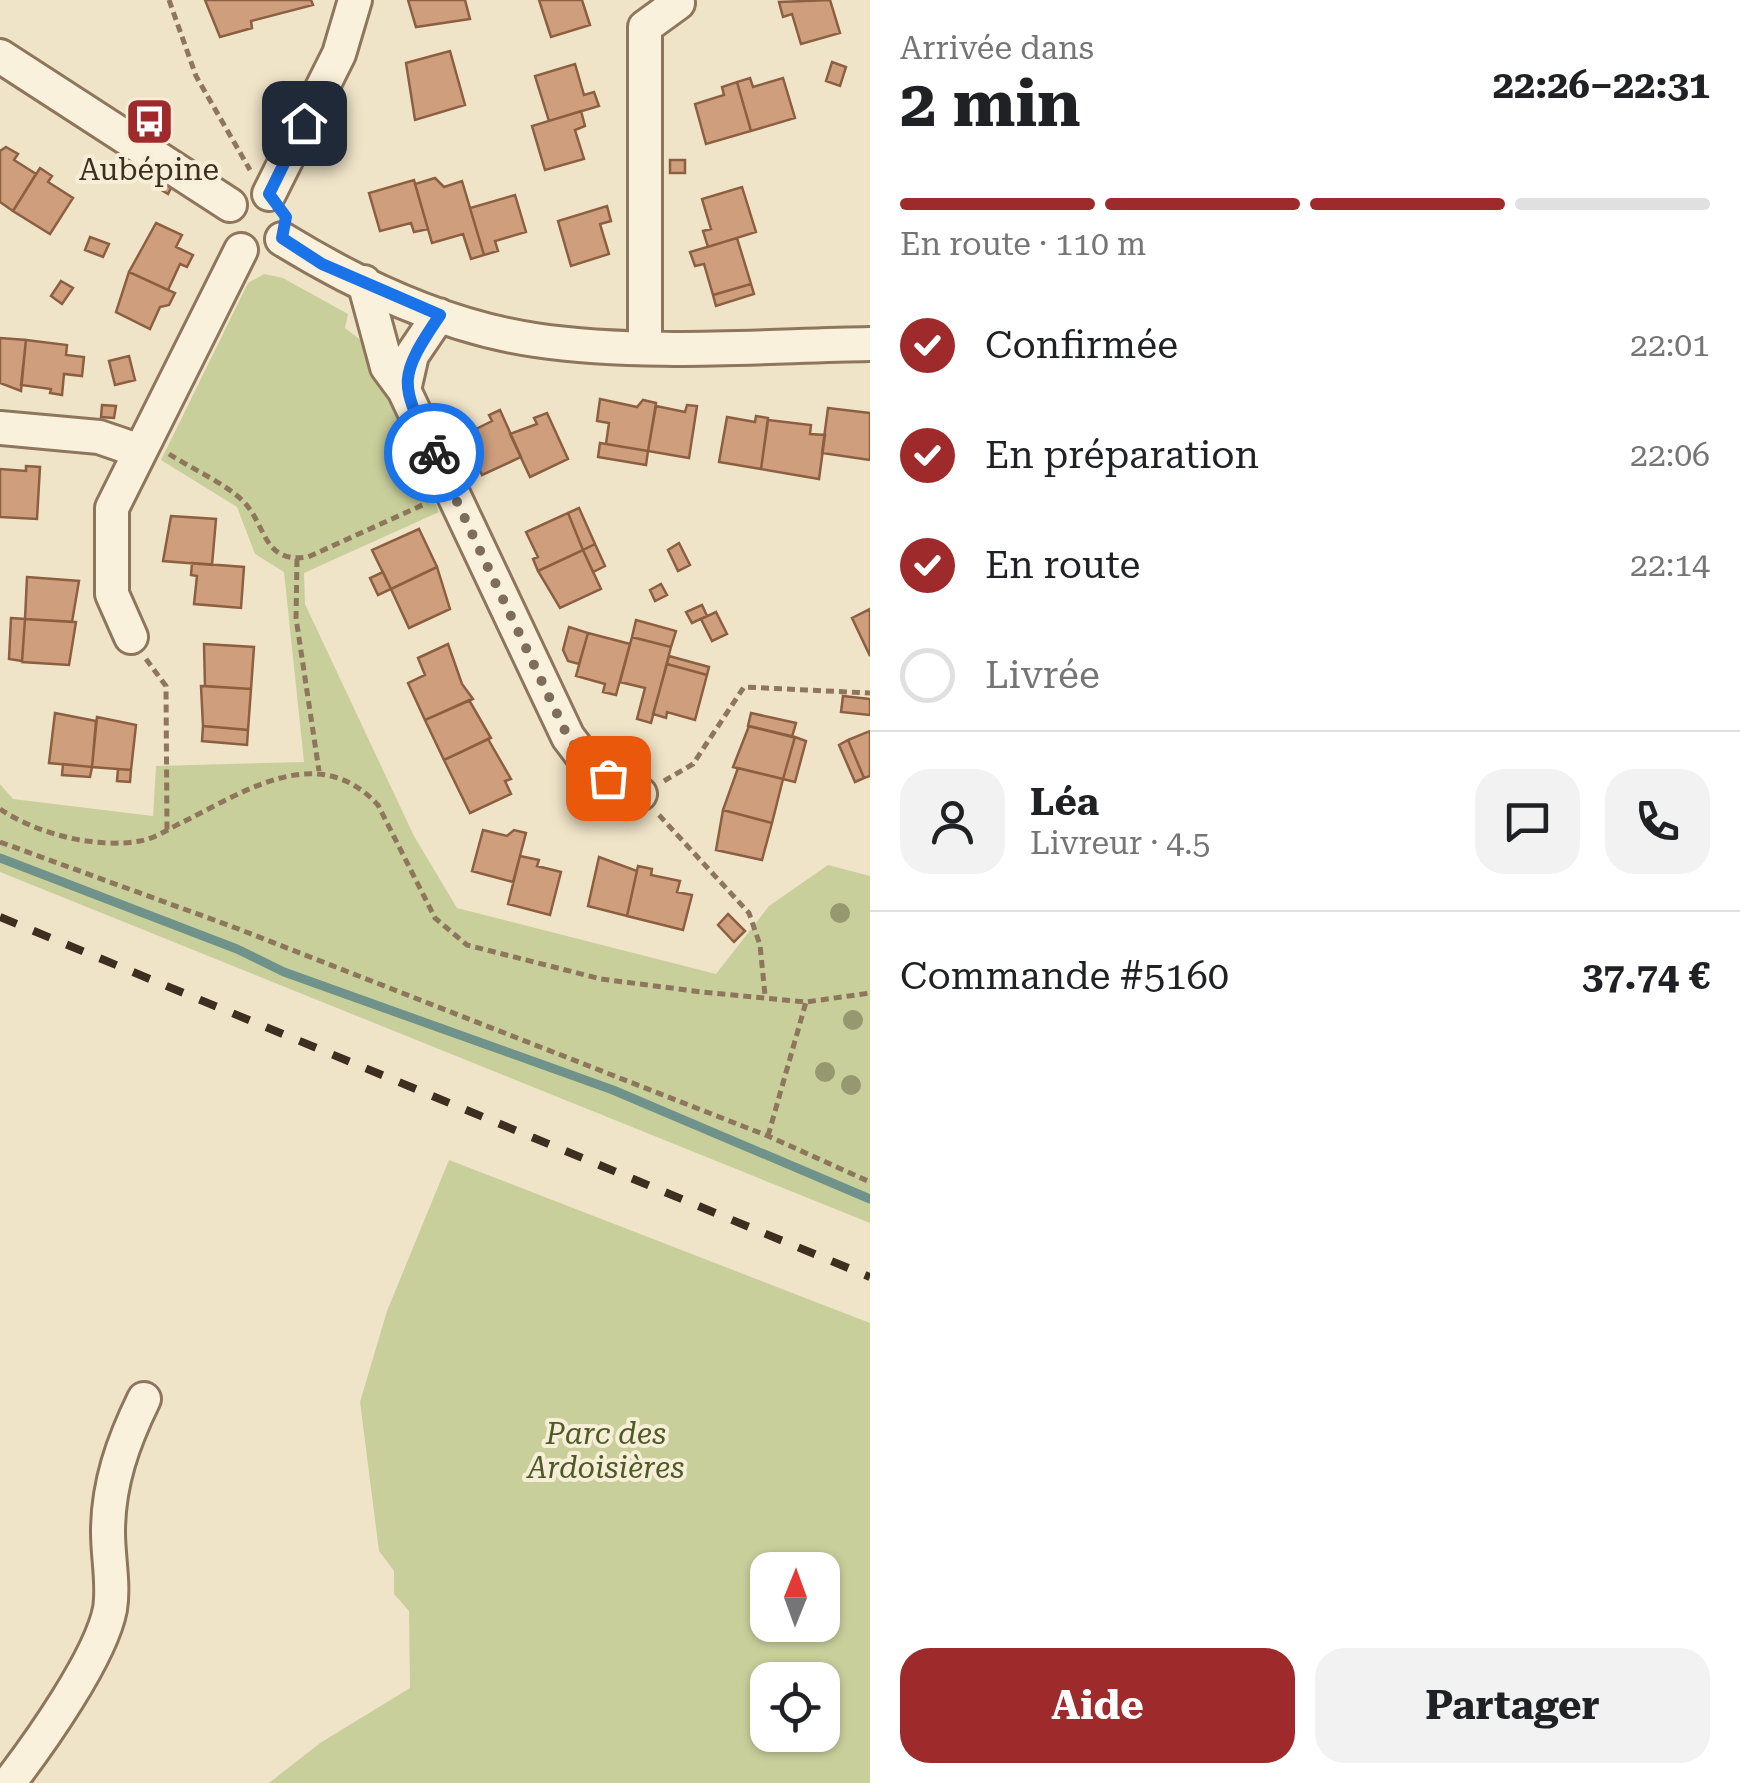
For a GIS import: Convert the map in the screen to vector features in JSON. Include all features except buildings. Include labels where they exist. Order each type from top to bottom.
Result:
[{"type":"street","points":[[260,184],[286,217],[282,238],[260,253],[241,250],[224,225],[230,205],[260,184],[339,54],[354,0]]},
{"type":"street","points":[[644,347],[645,27],[678,3]]},
{"type":"street","points":[[0,56],[230,205]]},
{"type":"street","points":[[282,238],[364,282],[440,315],[534,340],[644,347],[870,344]]},
{"type":"street","points":[[131,637],[112,594],[112,508],[149,449],[241,250]]},
{"type":"street","points":[[364,282],[388,367],[404,390],[568,737],[587,762],[640,794]]},
{"type":"street","points":[[404,390],[412,355],[440,315]]},
{"type":"street","points":[[0,428],[99,437],[149,449]]},
{"type":"street","points":[[9,1783],[44,1734],[106,1626],[112,1591],[109,1500],[122,1449],[144,1398]]},
{"type":"path","points":[[170,0],[196,76],[260,184]]},
{"type":"path","points":[[149,449],[242,501],[270,548],[282,556],[298,558],[438,498]]},
{"type":"path","points":[[298,558],[296,618],[319,771]]},
{"type":"path","points":[[166,686],[167,830]]},
{"type":"path","points":[[693,764],[744,687],[870,693]]},
{"type":"path","points":[[0,810],[19,822],[90,842],[142,841],[230,798],[295,774],[319,771],[345,778],[378,805],[435,918],[466,946],[601,979],[702,992],[766,995],[806,1002],[870,993]]},
{"type":"path","points":[[682,840],[749,913],[760,945],[766,995]]},
{"type":"path","points":[[0,842],[236,928],[768,1136],[870,1182]]},
{"type":"path","points":[[768,1136],[806,1002]]},
{"type":"green space","points":[[264,274],[283,278],[348,314],[345,328],[362,341],[439,512],[304,573],[305,604],[414,836],[457,908],[716,974],[769,906],[828,865],[870,876],[870,1223],[0,872],[0,784],[13,799],[153,816],[156,766],[304,762],[284,572],[255,554],[237,507],[161,460],[248,283]]},
{"type":"green space","name":"Parc des Ardoisières","points":[[449,1160],[870,1323],[870,1783],[269,1783],[320,1743],[410,1688],[409,1611],[394,1594],[394,1571],[379,1551],[360,1402],[387,1311]]},
{"type":"waterway","points":[[0,858],[237,949],[284,972],[613,1090],[870,1199]]},
{"type":"railway","points":[[0,917],[870,1277]]},
{"type":"way so far","points":[[434,453],[568,737],[587,762],[608,778]]},
{"type":"place","name":"Aubépine","points":[[149,121]]},
{"type":"route","points":[[304,123],[269,194],[286,217],[282,238],[322,264],[440,315],[412,355],[404,390],[434,453]]}]
